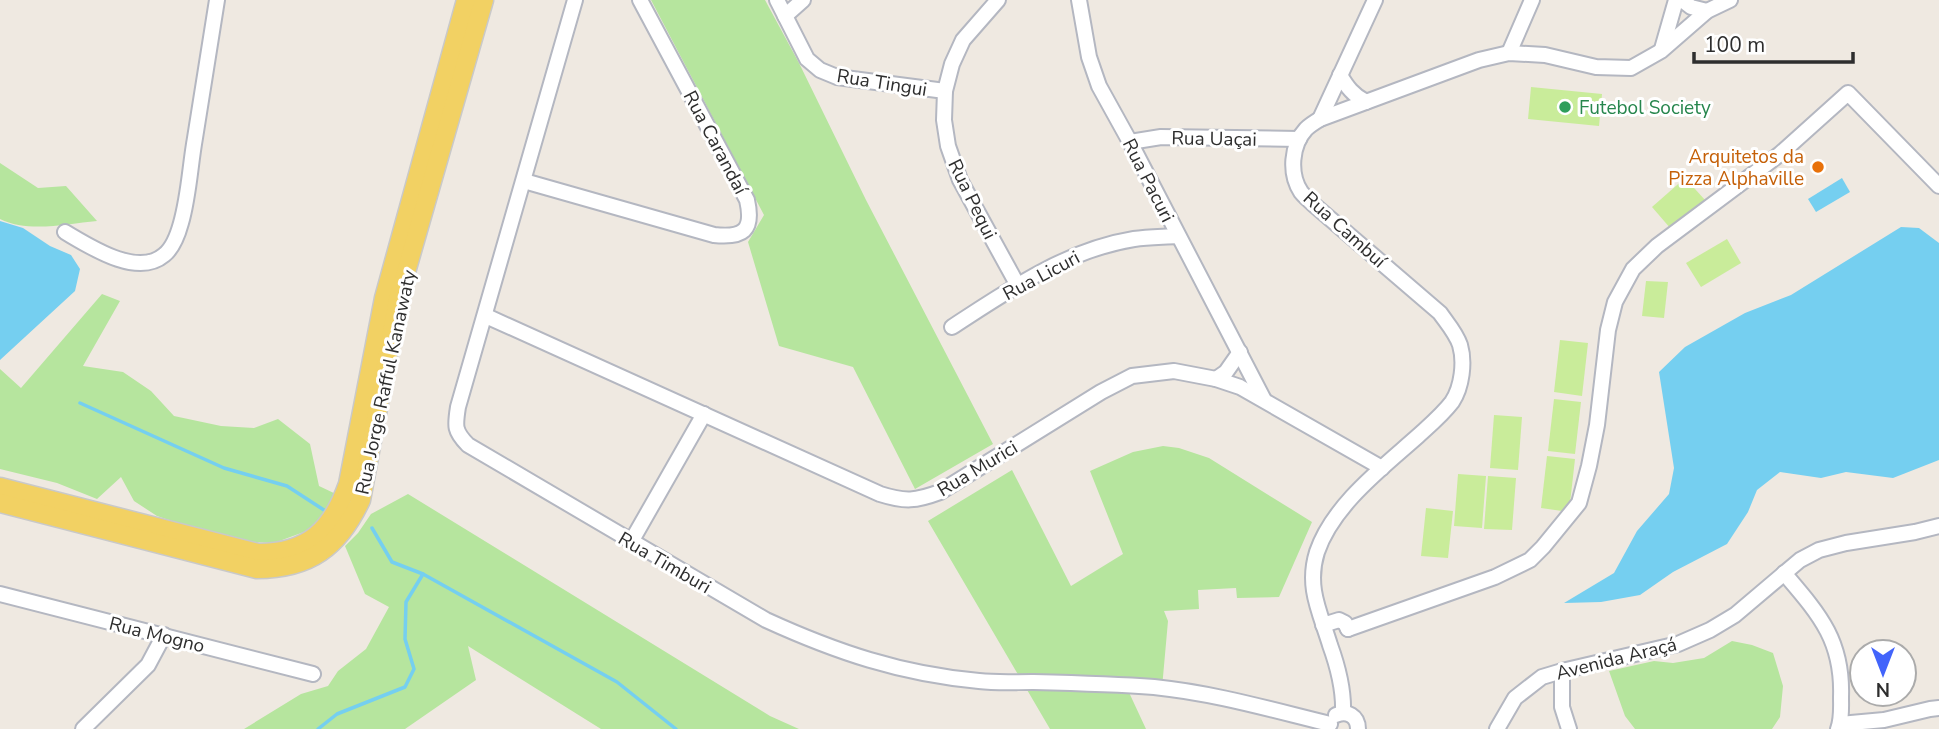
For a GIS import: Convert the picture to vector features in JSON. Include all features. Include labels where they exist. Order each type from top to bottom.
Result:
[{"type":"main road","name":"Rua Jorge Rafful Kanawaty","points":[[0,487],[258,553],[275,553],[296,548],[312,540],[329,523],[341,504],[348,484],[384,298],[466,0]]},
{"type":"main road","name":"Rua Jorge Rafful Kanawaty","points":[[0,503],[257,569],[278,569],[299,564],[319,555],[338,539],[361,499],[398,300],[484,0]]},
{"type":"street","points":[[65,232],[103,254],[118,260],[135,262],[152,261],[163,256],[173,244],[181,223],[188,188],[217,0]]},
{"type":"street","name":"Rua Timburi","points":[[575,0],[458,407],[457,434],[468,445],[766,620],[814,642],[868,661],[922,674],[980,681],[1156,687],[1206,694],[1330,727]]},
{"type":"street","name":"Rua Carandaí","points":[[524,181],[714,235],[729,237],[740,234],[749,226],[747,200],[640,0]]},
{"type":"street","name":"Rua Tingui","points":[[777,0],[807,59],[820,70],[837,77],[945,91]]},
{"type":"street","points":[[785,16],[803,0]]},
{"type":"street","name":"Rua Pequi","points":[[998,0],[963,40],[952,64],[945,91],[944,120],[948,146],[960,180],[1017,284]]},
{"type":"street","name":"Rua Pacuri","points":[[1079,0],[1089,57],[1099,86],[1264,400]]},
{"type":"street","points":[[1320,119],[1375,0]]},
{"type":"street","points":[[1509,53],[1532,0]]},
{"type":"street","points":[[1661,51],[1676,0]]},
{"type":"street","points":[[1682,0],[1691,8],[1707,11]]},
{"type":"street","points":[[1298,139],[1320,119],[1479,60],[1509,53],[1545,55],[1596,67],[1631,68],[1661,51],[1707,11],[1730,0]]},
{"type":"street","points":[[1340,75],[1348,89],[1366,102]]},
{"type":"street","points":[[1348,629],[1495,577],[1530,560],[1543,547],[1579,503],[1597,425],[1608,330],[1615,302],[1633,269],[1657,246],[1780,154],[1848,93],[1939,186]]},
{"type":"street","name":"Rua Uaçai","points":[[1130,142],[1161,137],[1298,139]]},
{"type":"street","name":"Rua Cambuí","points":[[1298,139],[1293,156],[1295,177],[1301,192],[1440,313],[1454,332],[1460,347],[1462,369],[1460,384],[1453,400],[1439,417],[1382,468],[1350,500],[1327,529],[1317,553],[1313,574],[1314,598],[1331,647]]},
{"type":"street","points":[[1922,170],[1939,169]]},
{"type":"street","name":"Rua Licuri","points":[[953,327],[1017,284],[1052,265],[1090,250],[1134,239],[1177,236]]},
{"type":"street","name":"Rua Murici","points":[[486,316],[898,500],[921,499],[940,492],[1101,392],[1132,376],[1174,371],[1216,379],[1240,387],[1382,468]]},
{"type":"street","points":[[1216,379],[1226,372],[1240,352]]},
{"type":"street","points":[[631,542],[704,414]]},
{"type":"street","name":"Avenida Araçá","points":[[1497,729],[1515,698],[1542,677],[1678,644],[1710,630],[1735,615],[1800,560],[1819,550],[1939,526]]},
{"type":"street","points":[[1784,573],[1811,604],[1831,635],[1842,678],[1839,727],[1939,708]]},
{"type":"street","name":"Rua Mogno","points":[[2,599],[164,635],[313,674]]},
{"type":"street","points":[[1324,625],[1339,621],[1345,623],[1348,629],[1346,638],[1331,647],[1341,680],[1343,713]]},
{"type":"street","points":[[83,729],[148,664],[164,635]]},
{"type":"street","points":[[1562,671],[1562,707],[1569,729]]},
{"type":"street","points":[[1330,727],[1334,716],[1343,713],[1354,717],[1358,729]]},
{"type":"street","points":[[1492,729],[1504,715]]},
{"type":"street","points":[[1869,729],[1884,720]]},
{"type":"green space","points":[[651,0],[765,0],[993,444],[915,489],[853,367],[779,346],[748,242],[764,215]]},
{"type":"green space","name":"Futebol Society","points":[[1531,87],[1602,94],[1599,126],[1528,119]]},
{"type":"green space","points":[[0,163],[38,188],[66,186],[97,221],[35,227],[0,219]]},
{"type":"green space","points":[[1685,178],[1705,200],[1671,229],[1652,207]]},
{"type":"green space","points":[[1727,239],[1741,263],[1701,287],[1686,263]]},
{"type":"green space","points":[[1646,281],[1668,282],[1664,318],[1642,316]]},
{"type":"green space","points":[[102,294],[120,301],[83,366],[123,372],[151,391],[174,416],[221,426],[254,428],[278,419],[310,444],[319,486],[338,495],[312,529],[274,543],[231,541],[157,516],[134,501],[121,477],[97,499],[57,483],[0,469],[0,369],[21,388]]},
{"type":"green space","points":[[1560,340],[1588,343],[1582,396],[1554,392]]},
{"type":"green space","points":[[1554,399],[1581,402],[1575,454],[1548,451]]},
{"type":"green space","points":[[1494,415],[1522,417],[1518,470],[1490,468]]},
{"type":"green space","points":[[1163,446],[1179,448],[1209,458],[1312,522],[1279,597],[1237,598],[1236,588],[1198,590],[1199,609],[1164,611],[1168,621],[1162,688],[1126,686],[1146,729],[1050,729],[928,521],[1012,470],[1071,586],[1123,554],[1090,471],[1133,452]]},
{"type":"green space","points":[[1547,456],[1575,459],[1569,512],[1541,508]]},
{"type":"green space","points":[[1458,474],[1486,476],[1482,528],[1454,526]]},
{"type":"green space","points":[[1488,476],[1516,478],[1512,530],[1484,529]]},
{"type":"green space","points":[[408,494],[770,716],[799,729],[601,729],[468,646],[476,680],[405,729],[244,729],[301,694],[328,686],[338,671],[366,649],[389,607],[365,594],[345,546],[371,514]]},
{"type":"green space","points":[[1426,508],[1453,511],[1448,558],[1421,556]]},
{"type":"green space","points":[[1732,641],[1773,653],[1783,686],[1780,717],[1772,729],[1635,729],[1625,716],[1609,671],[1654,661],[1673,663],[1704,658]]},
{"type":"water","points":[[1842,178],[1850,192],[1816,212],[1808,199]]},
{"type":"water","points":[[0,221],[23,228],[50,246],[71,255],[80,269],[75,291],[0,360]]},
{"type":"water","points":[[1901,227],[1919,228],[1939,243],[1939,460],[1893,478],[1846,472],[1821,478],[1780,472],[1757,490],[1748,512],[1727,544],[1673,572],[1640,595],[1601,602],[1564,603],[1614,573],[1637,531],[1669,494],[1674,468],[1659,372],[1685,347],[1745,313],[1791,295]]},
{"type":"waterway","points":[[80,403],[224,468],[287,486],[327,512]]},
{"type":"waterway","points":[[372,528],[392,562],[423,574],[617,682],[676,729]]},
{"type":"waterway","points":[[318,729],[337,714],[405,687],[414,669],[405,639],[406,602],[423,574]]},
{"type":"place","name":"Futebol Society","points":[[1565,107]]},
{"type":"place","name":"Arquitetos da Pizza Alphaville","points":[[1818,167]]}]
